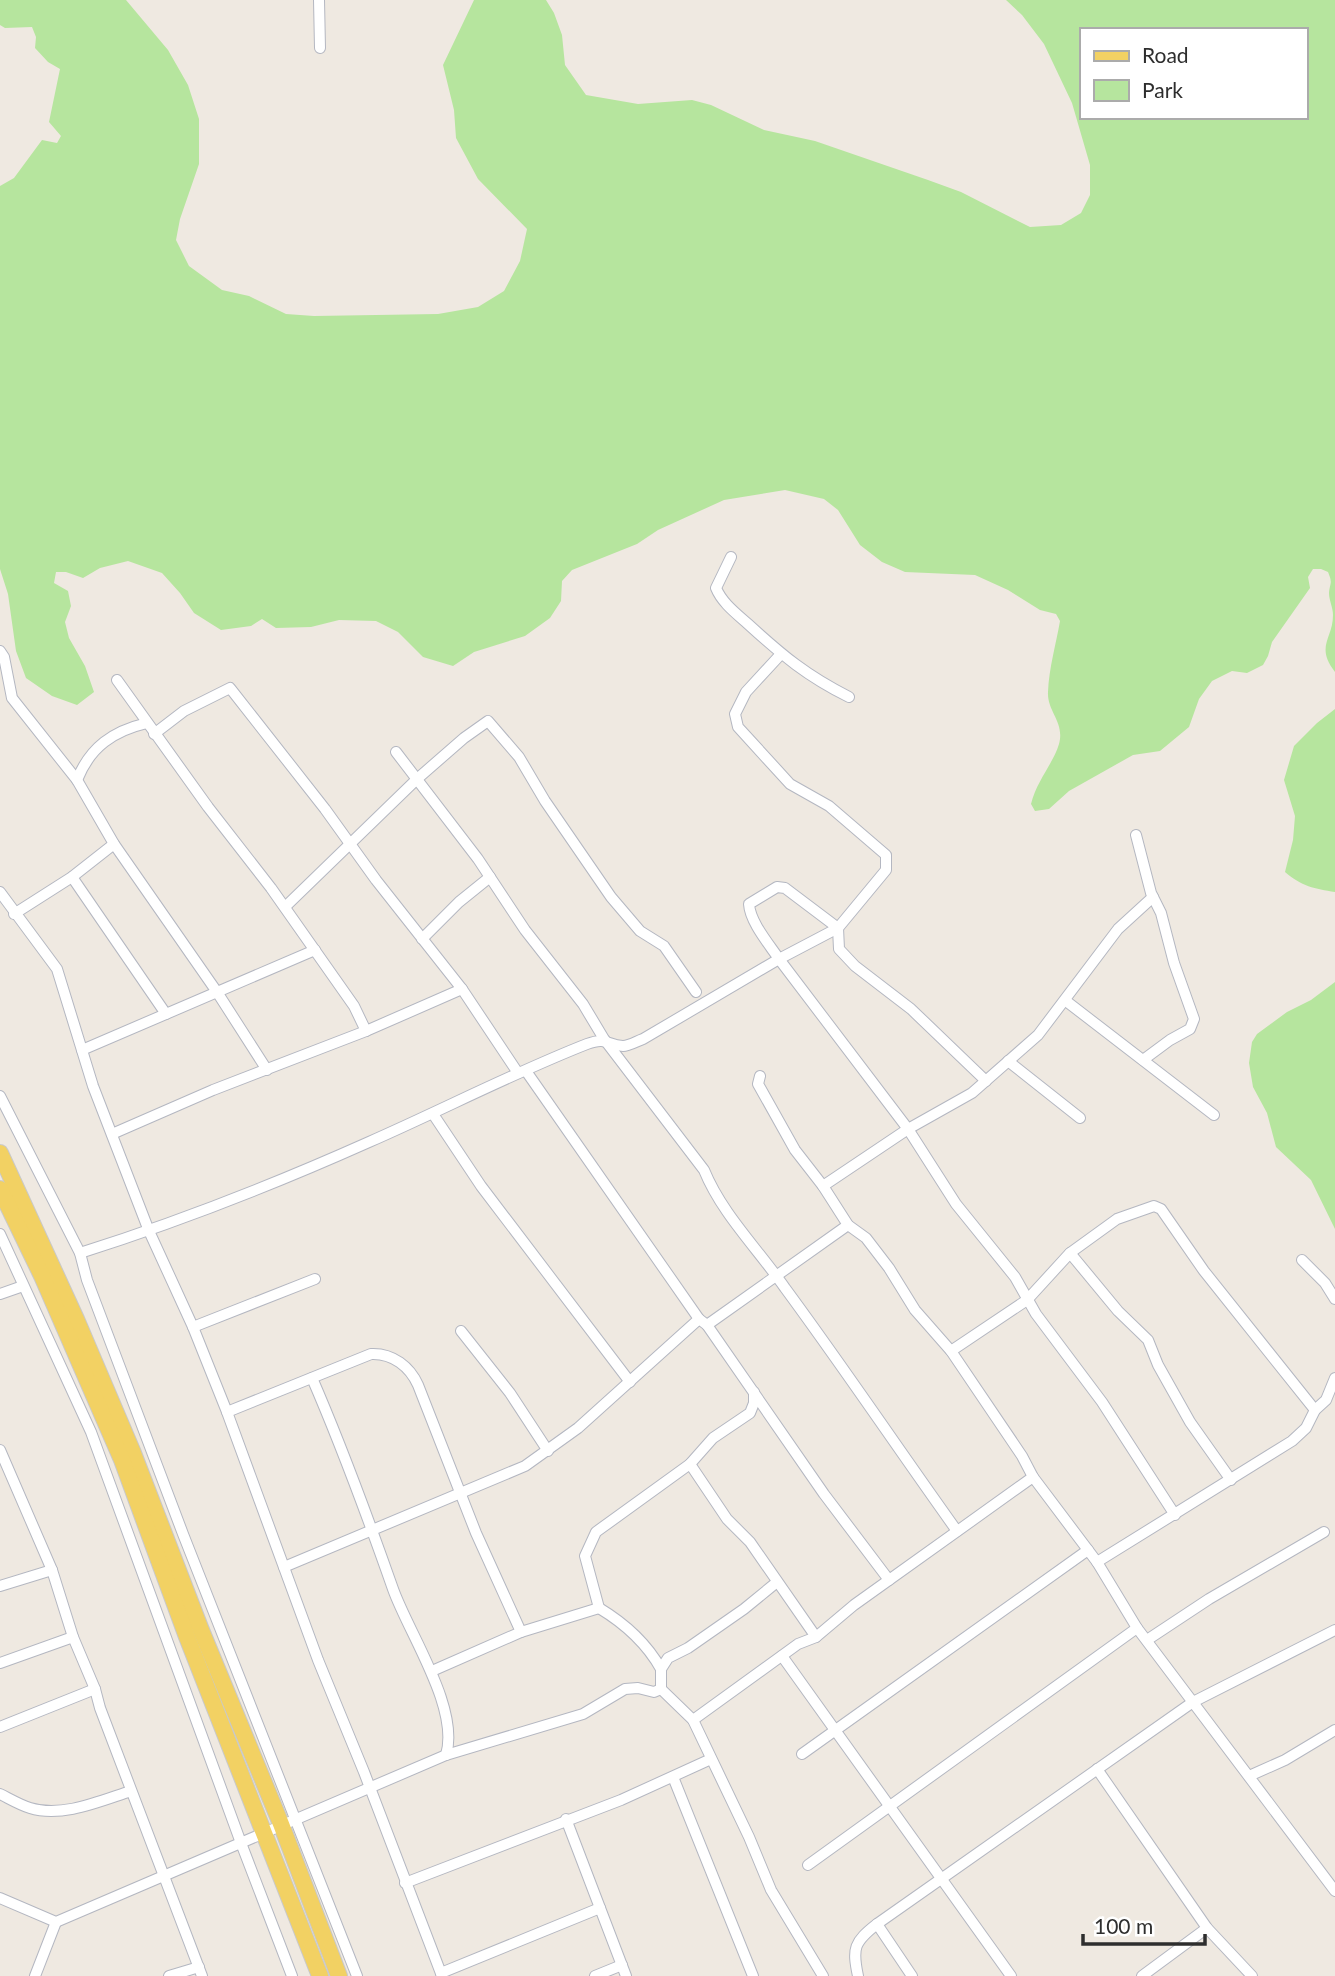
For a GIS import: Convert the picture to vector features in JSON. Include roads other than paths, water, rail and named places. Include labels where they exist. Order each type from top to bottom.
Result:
[{"type":"main road","points":[[0,1153],[76,1318],[133,1453],[201,1630],[288,1821],[339,1976]]},
{"type":"main road","points":[[0,1189],[66,1330],[122,1460],[263,1835],[320,1976]]},
{"type":"street","points":[[319,0],[320,48]]},
{"type":"street","points":[[731,557],[716,591],[730,608],[781,654],[813,678],[849,697]]},
{"type":"street","points":[[0,651],[4,657],[12,698],[77,780],[114,844],[217,992],[267,1070]]},
{"type":"street","points":[[80,1252],[149,1231],[290,1175],[589,1043],[604,1039],[622,1046],[643,1039],[779,959],[838,928],[886,870],[886,855],[829,806],[790,784],[738,727],[735,714],[746,692],[781,654]]},
{"type":"street","points":[[117,680],[154,734],[285,907],[354,1006],[366,1031]]},
{"type":"street","points":[[154,734],[184,711],[230,688],[462,989],[754,1392],[824,1494],[889,1580]]},
{"type":"street","points":[[285,907],[417,779],[464,738],[485,722],[490,722],[519,757],[545,801],[611,897],[640,931],[663,946],[696,992]]},
{"type":"street","points":[[77,780],[85,760],[92,752],[120,732],[147,723]]},
{"type":"street","points":[[396,752],[583,1004],[604,1039],[704,1170],[711,1187],[957,1531]]},
{"type":"street","points":[[1136,835],[1153,897],[1161,913],[1174,963],[1194,1019],[1190,1029],[1143,1060]]},
{"type":"street","points":[[14,914],[72,877],[114,844]]},
{"type":"street","points":[[72,877],[166,1014]]},
{"type":"street","points":[[422,939],[459,902],[490,877]]},
{"type":"street","points":[[838,928],[780,886],[750,902],[748,906],[779,959],[908,1129],[956,1204],[1014,1278],[1027,1300],[1102,1402],[1175,1515]]},
{"type":"street","points":[[0,892],[57,969],[93,1086],[149,1231],[193,1327],[227,1412],[318,1660],[442,1975],[600,1908]]},
{"type":"street","points":[[823,1186],[908,1129],[972,1093],[1009,1061],[1038,1035],[1118,929],[1153,897]]},
{"type":"street","points":[[838,928],[839,949],[855,966],[911,1009],[986,1081]]},
{"type":"street","points":[[82,1049],[315,950]]},
{"type":"street","points":[[112,1134],[462,989]]},
{"type":"street","points":[[1066,1001],[1214,1115]]},
{"type":"street","points":[[1009,1061],[1080,1118]]},
{"type":"street","points":[[760,1076],[758,1084],[795,1150],[848,1225],[866,1238],[889,1268],[915,1310],[951,1351],[1022,1456],[1032,1477],[1097,1562],[1137,1628],[1335,1891]]},
{"type":"street","points":[[0,1096],[80,1252],[87,1280],[288,1821],[357,1976]]},
{"type":"street","points":[[433,1114],[481,1186],[630,1382]]},
{"type":"street","points":[[951,1351],[1027,1300],[1070,1253],[1117,1219],[1154,1206],[1161,1209],[1204,1271],[1315,1410]]},
{"type":"street","points":[[284,1567],[515,1472],[548,1451],[703,1322],[776,1276],[848,1225]]},
{"type":"street","points":[[0,1234],[91,1432],[292,1976]]},
{"type":"street","points":[[1070,1253],[1118,1311],[1148,1340],[1158,1366],[1186,1415],[1231,1480]]},
{"type":"street","points":[[1302,1260],[1325,1283],[1335,1299]]},
{"type":"street","points":[[193,1327],[315,1279]]},
{"type":"street","points":[[0,1294],[23,1286]]},
{"type":"street","points":[[47,1338],[66,1330]]},
{"type":"street","points":[[461,1331],[510,1394],[548,1451]]},
{"type":"street","points":[[227,1412],[371,1353],[386,1356],[405,1366],[414,1374],[521,1632]]},
{"type":"street","points":[[312,1378],[374,1531],[396,1597],[432,1671],[448,1730],[449,1745],[446,1755]]},
{"type":"street","points":[[1097,1562],[1292,1441],[1306,1428],[1315,1410],[1326,1400],[1335,1378]]},
{"type":"street","points":[[754,1392],[750,1413],[713,1438],[690,1464],[596,1532],[585,1556],[599,1608],[614,1617],[651,1650],[661,1669],[661,1689],[693,1720],[771,1890],[823,1976]]},
{"type":"street","points":[[0,1450],[52,1570],[73,1637],[95,1689],[200,1972],[169,1976]]},
{"type":"street","points":[[690,1464],[727,1519],[750,1542],[816,1637]]},
{"type":"street","points":[[693,1720],[798,1644],[816,1637],[854,1605],[1032,1477]]},
{"type":"street","points":[[1147,1640],[1209,1599],[1324,1532]]},
{"type":"street","points":[[802,1754],[1088,1550]]},
{"type":"street","points":[[0,1586],[52,1570]]},
{"type":"street","points":[[661,1669],[668,1658],[688,1648],[744,1609],[777,1582]]},
{"type":"street","points":[[432,1671],[521,1632],[599,1608]]},
{"type":"street","points":[[808,1866],[1137,1628]]},
{"type":"street","points":[[858,1976],[854,1954],[856,1945],[860,1937],[877,1924],[1193,1702],[1335,1630]]},
{"type":"street","points":[[0,1663],[73,1637]]},
{"type":"street","points":[[782,1656],[1011,1976]]},
{"type":"street","points":[[0,1898],[56,1922],[446,1755],[583,1714],[625,1689],[638,1688],[654,1692],[661,1689]]},
{"type":"street","points":[[0,1727],[95,1689]]},
{"type":"street","points":[[1249,1776],[1285,1760],[1335,1730]]},
{"type":"street","points":[[405,1883],[621,1800],[711,1759]]},
{"type":"street","points":[[1097,1769],[1207,1928],[1252,1976]]},
{"type":"street","points":[[673,1777],[753,1976]]},
{"type":"street","points":[[0,1794],[32,1809],[56,1811],[131,1791]]},
{"type":"street","points":[[566,1819],[626,1976]]},
{"type":"street","points":[[35,1976],[56,1922]]},
{"type":"street","points":[[877,1924],[912,1976]]},
{"type":"street","points":[[1142,1976],[1207,1928]]},
{"type":"street","points":[[595,1976],[622,1965]]}]
